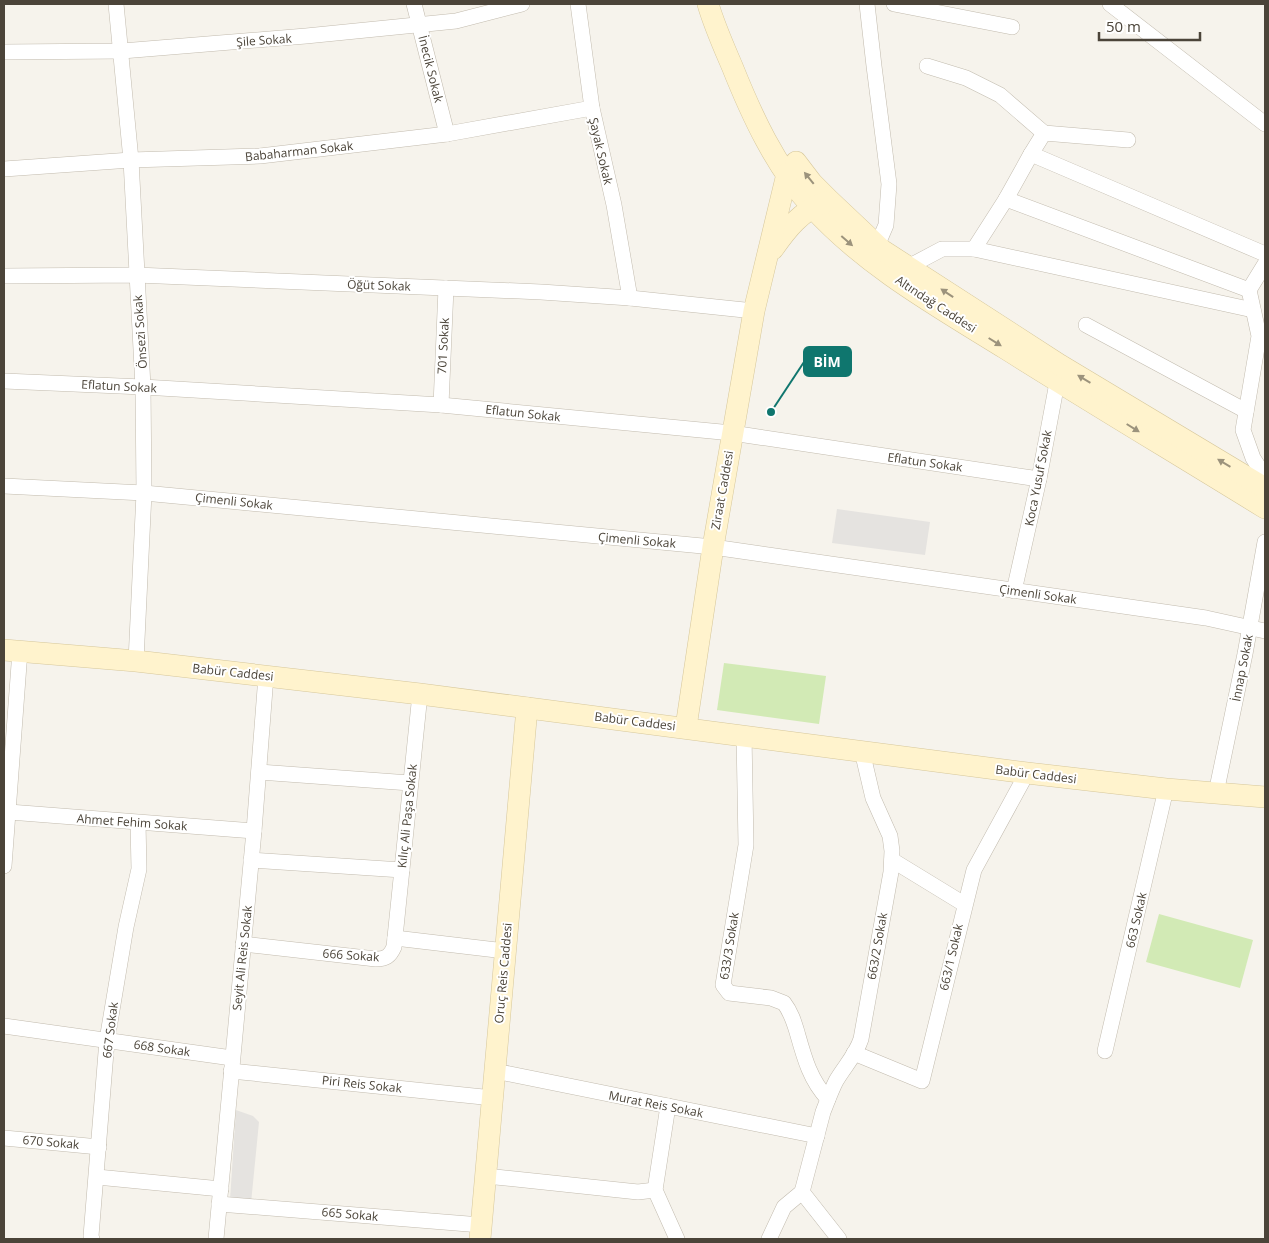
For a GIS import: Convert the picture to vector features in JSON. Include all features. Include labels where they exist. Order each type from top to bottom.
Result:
[{"type":"main road","name":"Altındağ Caddesi","points":[[708,4],[713,22],[750,110],[769,146],[787,174],[820,204],[1059,373],[1265,508]]},
{"type":"main road","name":"Altındağ Caddesi","points":[[722,4],[759,96],[775,128],[812,183],[820,204],[840,234],[874,263],[956,318],[1265,488]]},
{"type":"main road","name":"Ziraat Caddesi","points":[[686,727],[713,547],[754,312],[787,174]]},
{"type":"main road","name":"Ziraat Caddesi","points":[[768,255],[794,222],[820,204]]},
{"type":"main road","name":"Babür Caddesi","points":[[12,651],[136,661],[266,676],[686,727],[1027,773],[1166,789],[1265,797]]},
{"type":"main road","name":"Oruç Reis Caddesi","points":[[481,1232],[527,708]]},
{"type":"street","name":"Önsezi Sokak","points":[[116,4],[131,160],[143,387],[144,493],[136,661]]},
{"type":"street","name":"İnecik Sokak","points":[[414,4],[447,134]]},
{"type":"street","name":"Şile Sokak","points":[[4,52],[122,51],[306,36],[456,21],[522,4]]},
{"type":"street","name":"Şayak Sokak","points":[[578,4],[592,108],[614,205],[630,298]]},
{"type":"street","points":[[867,4],[889,184],[886,225],[877,246]]},
{"type":"street","points":[[894,4],[1012,28]]},
{"type":"street","points":[[1110,4],[1264,119]]},
{"type":"street","points":[[926,66],[966,78],[1000,95],[1044,132],[1128,140]]},
{"type":"street","name":"Babaharman Sokak","points":[[4,169],[131,160],[260,156],[447,134],[592,108]]},
{"type":"street","points":[[974,249],[1006,199],[1044,132]]},
{"type":"street","points":[[1032,154],[1265,254]]},
{"type":"street","points":[[1006,199],[1249,290]]},
{"type":"street","points":[[908,267],[942,249],[974,249],[1254,310]]},
{"type":"street","points":[[1265,264],[1249,290],[1258,336],[1243,430],[1253,458],[1265,477]]},
{"type":"street","name":"Öğüt Sokak","points":[[4,276],[136,275],[446,288],[630,298],[754,312]]},
{"type":"street","name":"701 Sokak","points":[[441,405],[446,288]]},
{"type":"street","points":[[1086,325],[1246,411]]},
{"type":"street","name":"Koca Yusuf Sokak","points":[[1014,591],[1039,479],[1059,373]]},
{"type":"street","name":"Eflatun Sokak","points":[[4,381],[143,387],[441,405],[732,433],[1039,479]]},
{"type":"street","name":"Çimenli Sokak","points":[[4,486],[144,493],[713,547],[1206,618],[1265,631]]},
{"type":"street","name":"İnnap Sokak","points":[[1216,793],[1245,654],[1265,542]]},
{"type":"street","points":[[4,866],[9,812],[12,651]]},
{"type":"street","name":"Seyit Ali Reis Sokak","points":[[216,1239],[254,831],[266,676]]},
{"type":"street","name":"Kılıç Ali Paşa Sokak","points":[[394,938],[420,694]]},
{"type":"street","name":"633/3 Sokak","points":[[744,735],[746,845],[723,985],[729,993],[737,996],[771,998],[784,1003],[793,1022],[809,1072],[816,1085],[828,1099]]},
{"type":"street","name":"663/2 Sokak","points":[[802,1192],[828,1099],[836,1080],[854,1053],[860,1039],[892,860],[890,836],[873,798],[862,751]]},
{"type":"street","points":[[259,772],[410,784]]},
{"type":"street","name":"663/1 Sokak","points":[[854,1053],[922,1081],[964,904],[974,870],[1027,773]]},
{"type":"street","name":"663 Sokak","points":[[1105,1050],[1166,789]]},
{"type":"street","name":"Ahmet Fehim Sokak","points":[[9,812],[254,831]]},
{"type":"street","name":"667 Sokak","points":[[92,1239],[107,1040],[126,927],[139,869],[138,823]]},
{"type":"street","points":[[251,860],[402,870]]},
{"type":"street","points":[[892,860],[964,904]]},
{"type":"street","points":[[394,938],[505,951]]},
{"type":"street","name":"666 Sokak","points":[[243,944],[382,959],[392,952],[394,938]]},
{"type":"street","name":"668 Sokak","points":[[4,1026],[107,1040],[231,1064]]},
{"type":"street","name":"Piri Reis Sokak","points":[[231,1064],[492,1098]]},
{"type":"street","name":"Murat Reis Sokak","points":[[495,1071],[817,1136]]},
{"type":"street","points":[[668,1106],[655,1190],[677,1239]]},
{"type":"street","name":"670 Sokak","points":[[4,1138],[99,1147]]},
{"type":"street","points":[[486,1176],[638,1192],[655,1190]]},
{"type":"street","points":[[97,1177],[221,1188]]},
{"type":"street","points":[[769,1239],[784,1207],[802,1192],[839,1239]]},
{"type":"street","name":"665 Sokak","points":[[219,1204],[481,1232]]},
{"type":"green space","points":[[724,663],[826,676],[819,724],[717,710]]},
{"type":"green space","points":[[1159,914],[1253,940],[1240,988],[1146,962]]},
{"type":"shaded area","points":[[837,509],[930,522],[925,555],[832,543]]},
{"type":"shaded area","points":[[236,1110],[253,1116],[259,1122],[251,1203],[230,1200]]},
{"type":"place","name":"BİM","points":[[771,412]]}]
